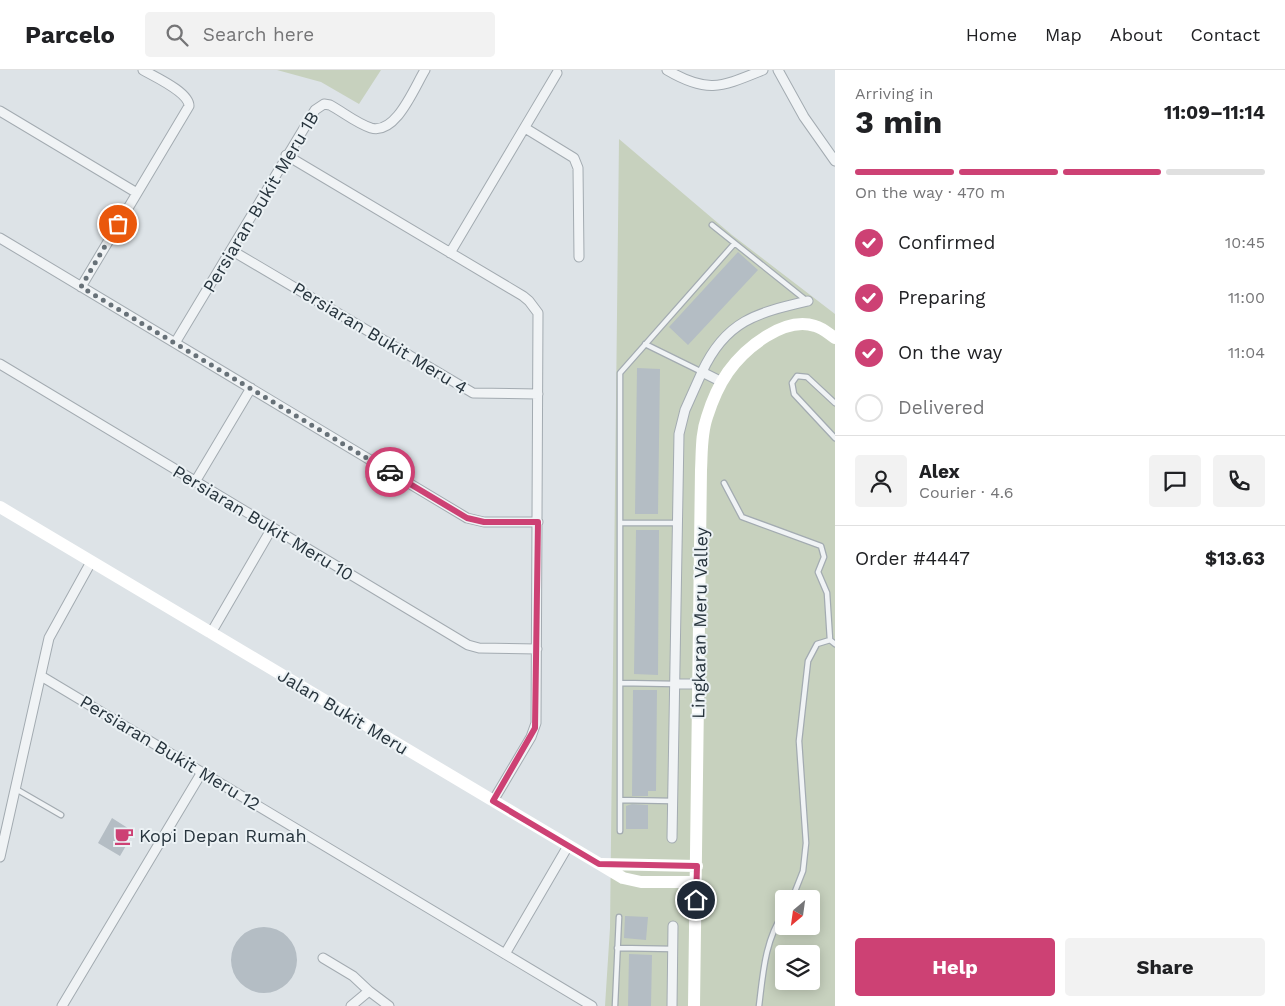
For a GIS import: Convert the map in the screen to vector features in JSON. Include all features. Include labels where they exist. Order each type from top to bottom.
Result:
[{"type":"street","points":[[81,287],[189,106],[189,101],[182,94],[143,70]]},
{"type":"street","name":"Persiaran Bukit Meru 1B","points":[[175,343],[315,110],[324,104],[369,127],[386,128],[398,115],[425,70]]},
{"type":"street","points":[[667,70],[685,80],[708,86],[734,81],[763,70]]},
{"type":"street","points":[[778,70],[804,117],[835,161]]},
{"type":"street","points":[[450,253],[557,73]]},
{"type":"street","points":[[0,111],[137,193]]},
{"type":"street","points":[[525,128],[574,158],[578,168],[579,257]]},
{"type":"street","points":[[286,156],[523,296],[534,306],[539,320],[535,728],[493,801]]},
{"type":"street","points":[[0,238],[467,518],[484,522],[538,522]]},
{"type":"street","name":"Persiaran Bukit Meru 4","points":[[231,250],[473,393],[538,394]]},
{"type":"street","points":[[672,838],[681,421],[702,372],[720,340],[746,320],[773,310],[808,301]]},
{"type":"street","name":"Lingkaran Meru Valley","points":[[694,1006],[702,442],[707,416],[722,382],[745,354],[785,327],[800,324],[816,326],[835,338]]},
{"type":"street","name":"Persiaran Bukit Meru 10","points":[[0,364],[468,645],[479,648],[537,649]]},
{"type":"street","points":[[702,372],[722,382]]},
{"type":"street","points":[[195,482],[251,388]]},
{"type":"street","name":"Jalan Bukit Meru","points":[[0,507],[599,864],[632,881],[696,882]]},
{"type":"street","points":[[211,633],[272,528]]},
{"type":"street","points":[[0,857],[52,630],[91,562]]},
{"type":"street","name":"Persiaran Bukit Meru 12","points":[[41,676],[592,1006]]},
{"type":"street","points":[[676,684],[699,684]]},
{"type":"street","points":[[62,1006],[202,772]]},
{"type":"street","points":[[505,954],[568,846]]},
{"type":"street","points":[[599,864],[697,866]]},
{"type":"street","points":[[672,1006],[673,926]]},
{"type":"street","points":[[323,958],[353,976],[389,1006]]},
{"type":"street","points":[[351,1006],[369,991]]},
{"type":"lane","points":[[712,225],[808,301]]},
{"type":"lane","points":[[620,831],[620,373],[734,244]]},
{"type":"lane","points":[[645,344],[702,372]]},
{"type":"lane","points":[[835,402],[807,377],[797,376],[792,382],[794,394],[835,438]]},
{"type":"lane","points":[[724,483],[742,517],[822,546],[824,557],[818,572],[827,593],[830,640],[835,644]]},
{"type":"lane","points":[[620,523],[679,524]]},
{"type":"lane","points":[[796,890],[803,871],[806,843],[799,740],[808,661],[817,644],[830,640]]},
{"type":"lane","points":[[620,683],[676,684]]},
{"type":"lane","points":[[16,789],[61,815]]},
{"type":"lane","points":[[620,800],[674,801]]},
{"type":"lane","points":[[616,1006],[619,918]]},
{"type":"lane","points":[[759,1006],[765,958],[775,926]]},
{"type":"lane","points":[[617,948],[673,949]]},
{"type":"green space","points":[[277,70],[381,70],[359,104],[321,82]]},
{"type":"green space","points":[[619,139],[732,235],[835,314],[835,1006],[605,1006],[610,928]]},
{"type":"building","points":[[738,252],[758,270],[688,345],[669,327]]},
{"type":"building","points":[[637,368],[660,369],[658,514],[635,514]]},
{"type":"building","points":[[636,530],[659,530],[658,675],[634,674]]},
{"type":"building","points":[[633,690],[657,690],[656,791],[648,791],[648,796],[632,796]]},
{"type":"building","points":[[632,804],[648,805],[648,829],[626,829],[626,806]]},
{"type":"building","points":[[112,818],[134,832],[120,856],[98,843]]},
{"type":"building","points":[[625,916],[648,917],[646,940],[624,938]]},
{"type":"building","points":[[264,927],[277,929],[287,937],[295,947],[297,960],[295,973],[287,983],[277,991],[264,993],[251,991],[241,983],[233,973],[231,960],[233,947],[241,937],[251,929]]},
{"type":"building","points":[[629,954],[652,955],[651,1006],[628,1006]]},
{"type":"way so far","points":[[118,224],[81,287],[390,472]]},
{"type":"place","name":"Kopi Depan Rumah","points":[[124,836]]},
{"type":"route","points":[[390,472],[467,518],[484,522],[538,522],[536,723],[531,737],[493,801],[599,864],[697,866],[696,900]]}]
